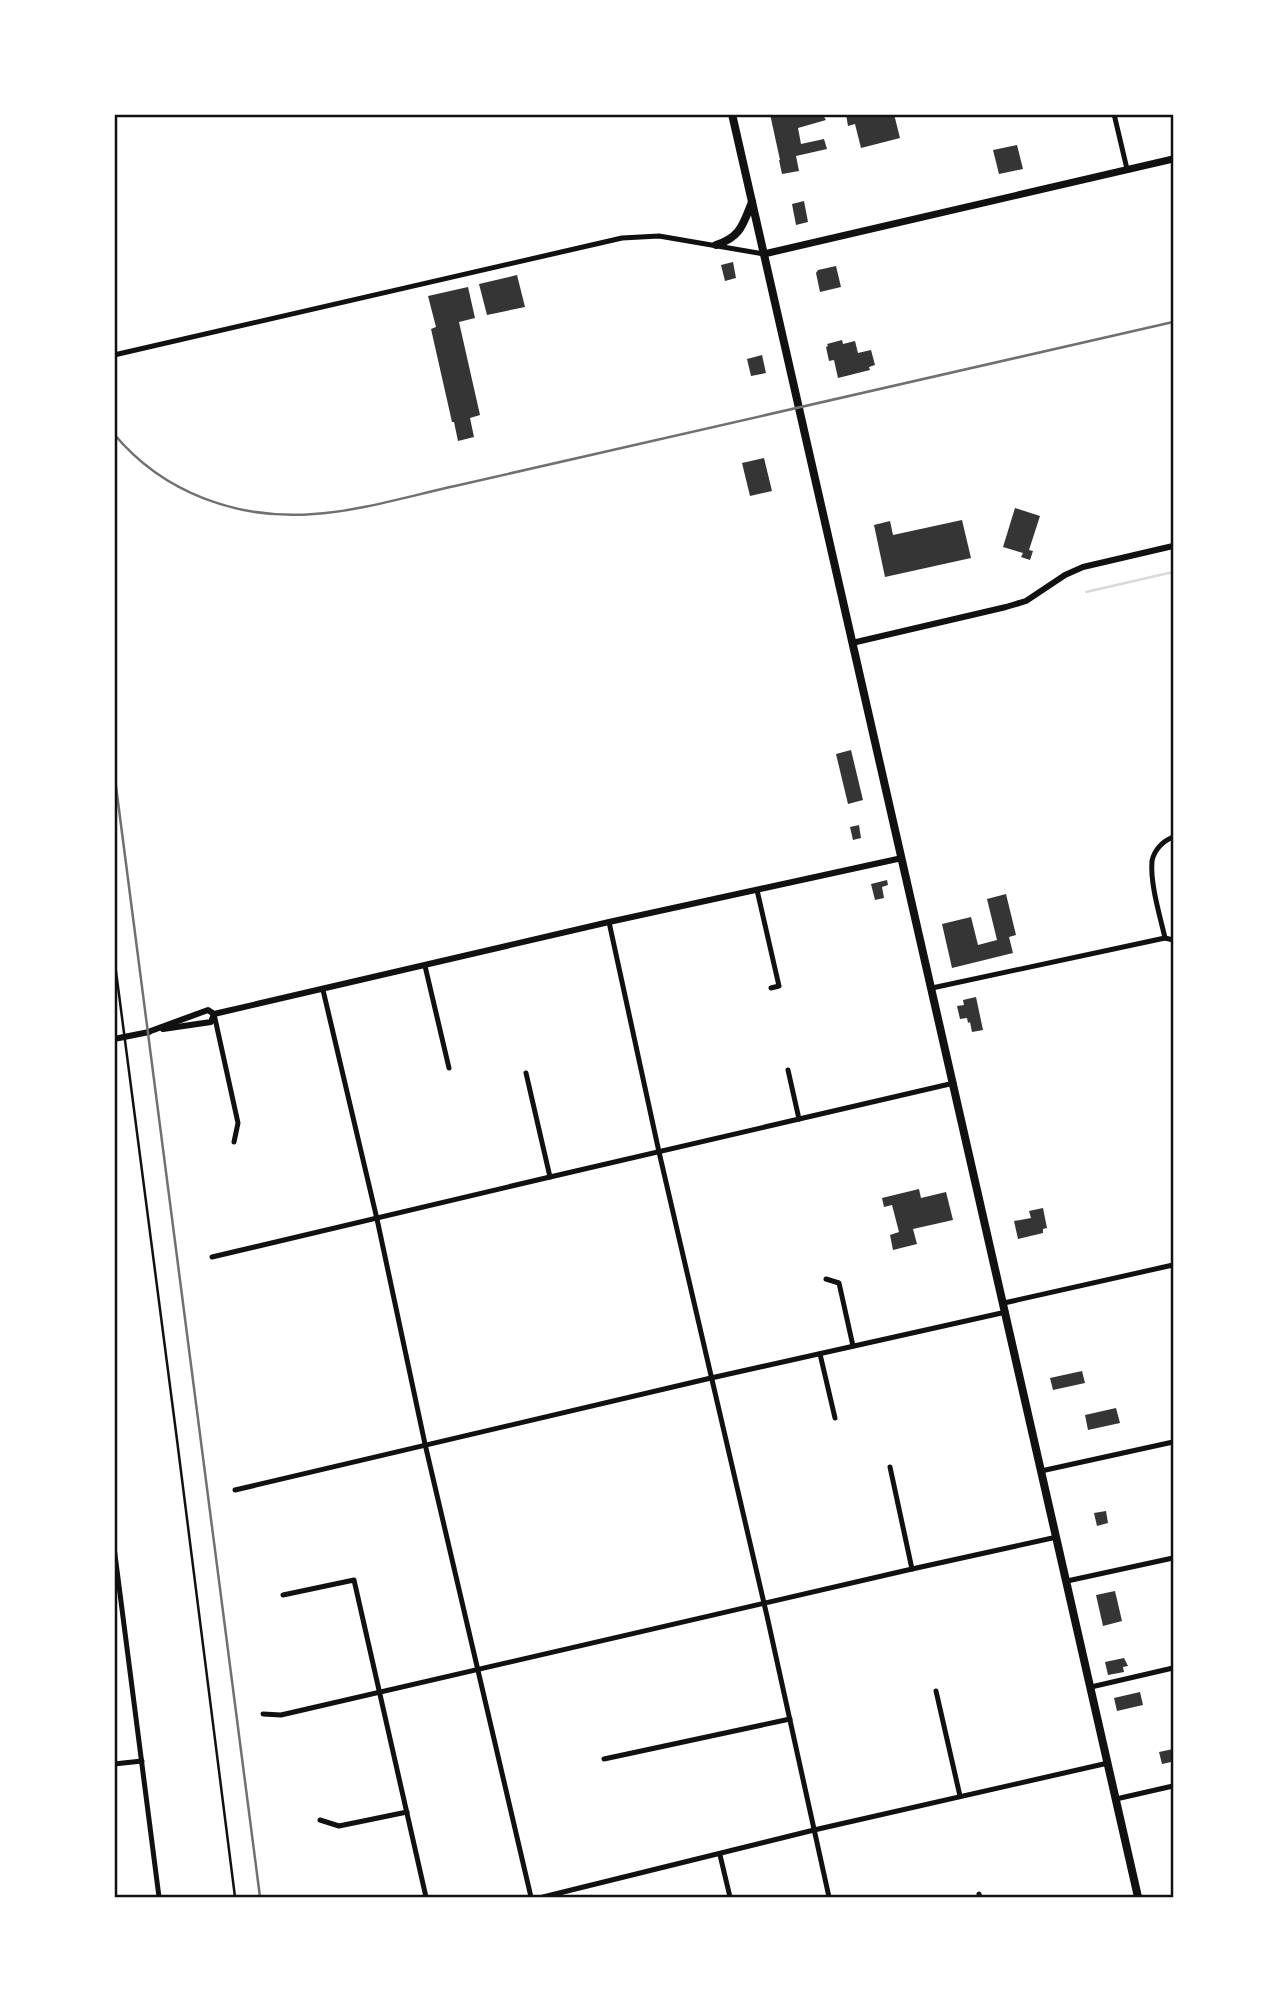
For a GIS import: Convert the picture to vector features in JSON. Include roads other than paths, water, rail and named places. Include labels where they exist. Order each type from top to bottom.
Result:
[{"type":"main road","points":[[732,114],[1138,1897]]},
{"type":"main road","points":[[764,254],[1173,159]]},
{"type":"main road","points":[[716,245],[735,236],[752,202]]},
{"type":"street","points":[[1114,114],[1127,169]]},
{"type":"street","points":[[114,355],[622,238],[659,236],[764,254]]},
{"type":"street","points":[[852,643],[1026,601],[1065,575],[1083,567],[1173,546]]},
{"type":"street","points":[[1165,939],[1153,880],[1152,861],[1157,849],[1173,837]]},
{"type":"street","points":[[214,1014],[609,922],[902,858]]},
{"type":"street","points":[[757,890],[779,986],[771,988]]},
{"type":"street","points":[[609,922],[829,1897]]},
{"type":"street","points":[[932,989],[1165,939],[1173,940]]},
{"type":"street","points":[[425,966],[449,1068]]},
{"type":"street","points":[[323,990],[531,1897]]},
{"type":"street","points":[[114,1039],[148,1032],[208,1010],[214,1014],[239,1123],[234,1142]]},
{"type":"street","points":[[788,1070],[799,1119]]},
{"type":"street","points":[[526,1073],[550,1177]]},
{"type":"street","points":[[212,1257],[954,1083]]},
{"type":"street","points":[[1004,1303],[1173,1265]]},
{"type":"street","points":[[826,1279],[839,1283],[853,1346]]},
{"type":"street","points":[[235,1490],[1006,1312]]},
{"type":"street","points":[[820,1354],[835,1418]]},
{"type":"street","points":[[1041,1471],[1173,1442]]},
{"type":"street","points":[[890,1467],[912,1569]]},
{"type":"street","points":[[262,1714],[281,1715],[1057,1537]]},
{"type":"street","points":[[114,1547],[159,1897]]},
{"type":"street","points":[[1067,1581],[1173,1558]]},
{"type":"street","points":[[284,1595],[354,1580],[426,1897]]},
{"type":"street","points":[[1091,1687],[1173,1668]]},
{"type":"street","points":[[936,1690],[960,1796]]},
{"type":"street","points":[[604,1759],[790,1718]]},
{"type":"street","points":[[114,1764],[142,1761]]},
{"type":"street","points":[[543,1897],[814,1830],[1108,1763]]},
{"type":"street","points":[[1116,1799],[1173,1786]]},
{"type":"street","points":[[320,1820],[339,1826],[407,1812]]},
{"type":"street","points":[[720,1854],[730,1897]]},
{"type":"lane","points":[[114,956],[235,1897]]},
{"type":"waterway","points":[[1086,592],[1173,572]]},
{"type":"railway","points":[[114,434],[155,472],[204,498],[230,507],[258,512],[314,514],[385,503],[1173,322]]},
{"type":"railway","points":[[114,771],[260,1897]]}]
